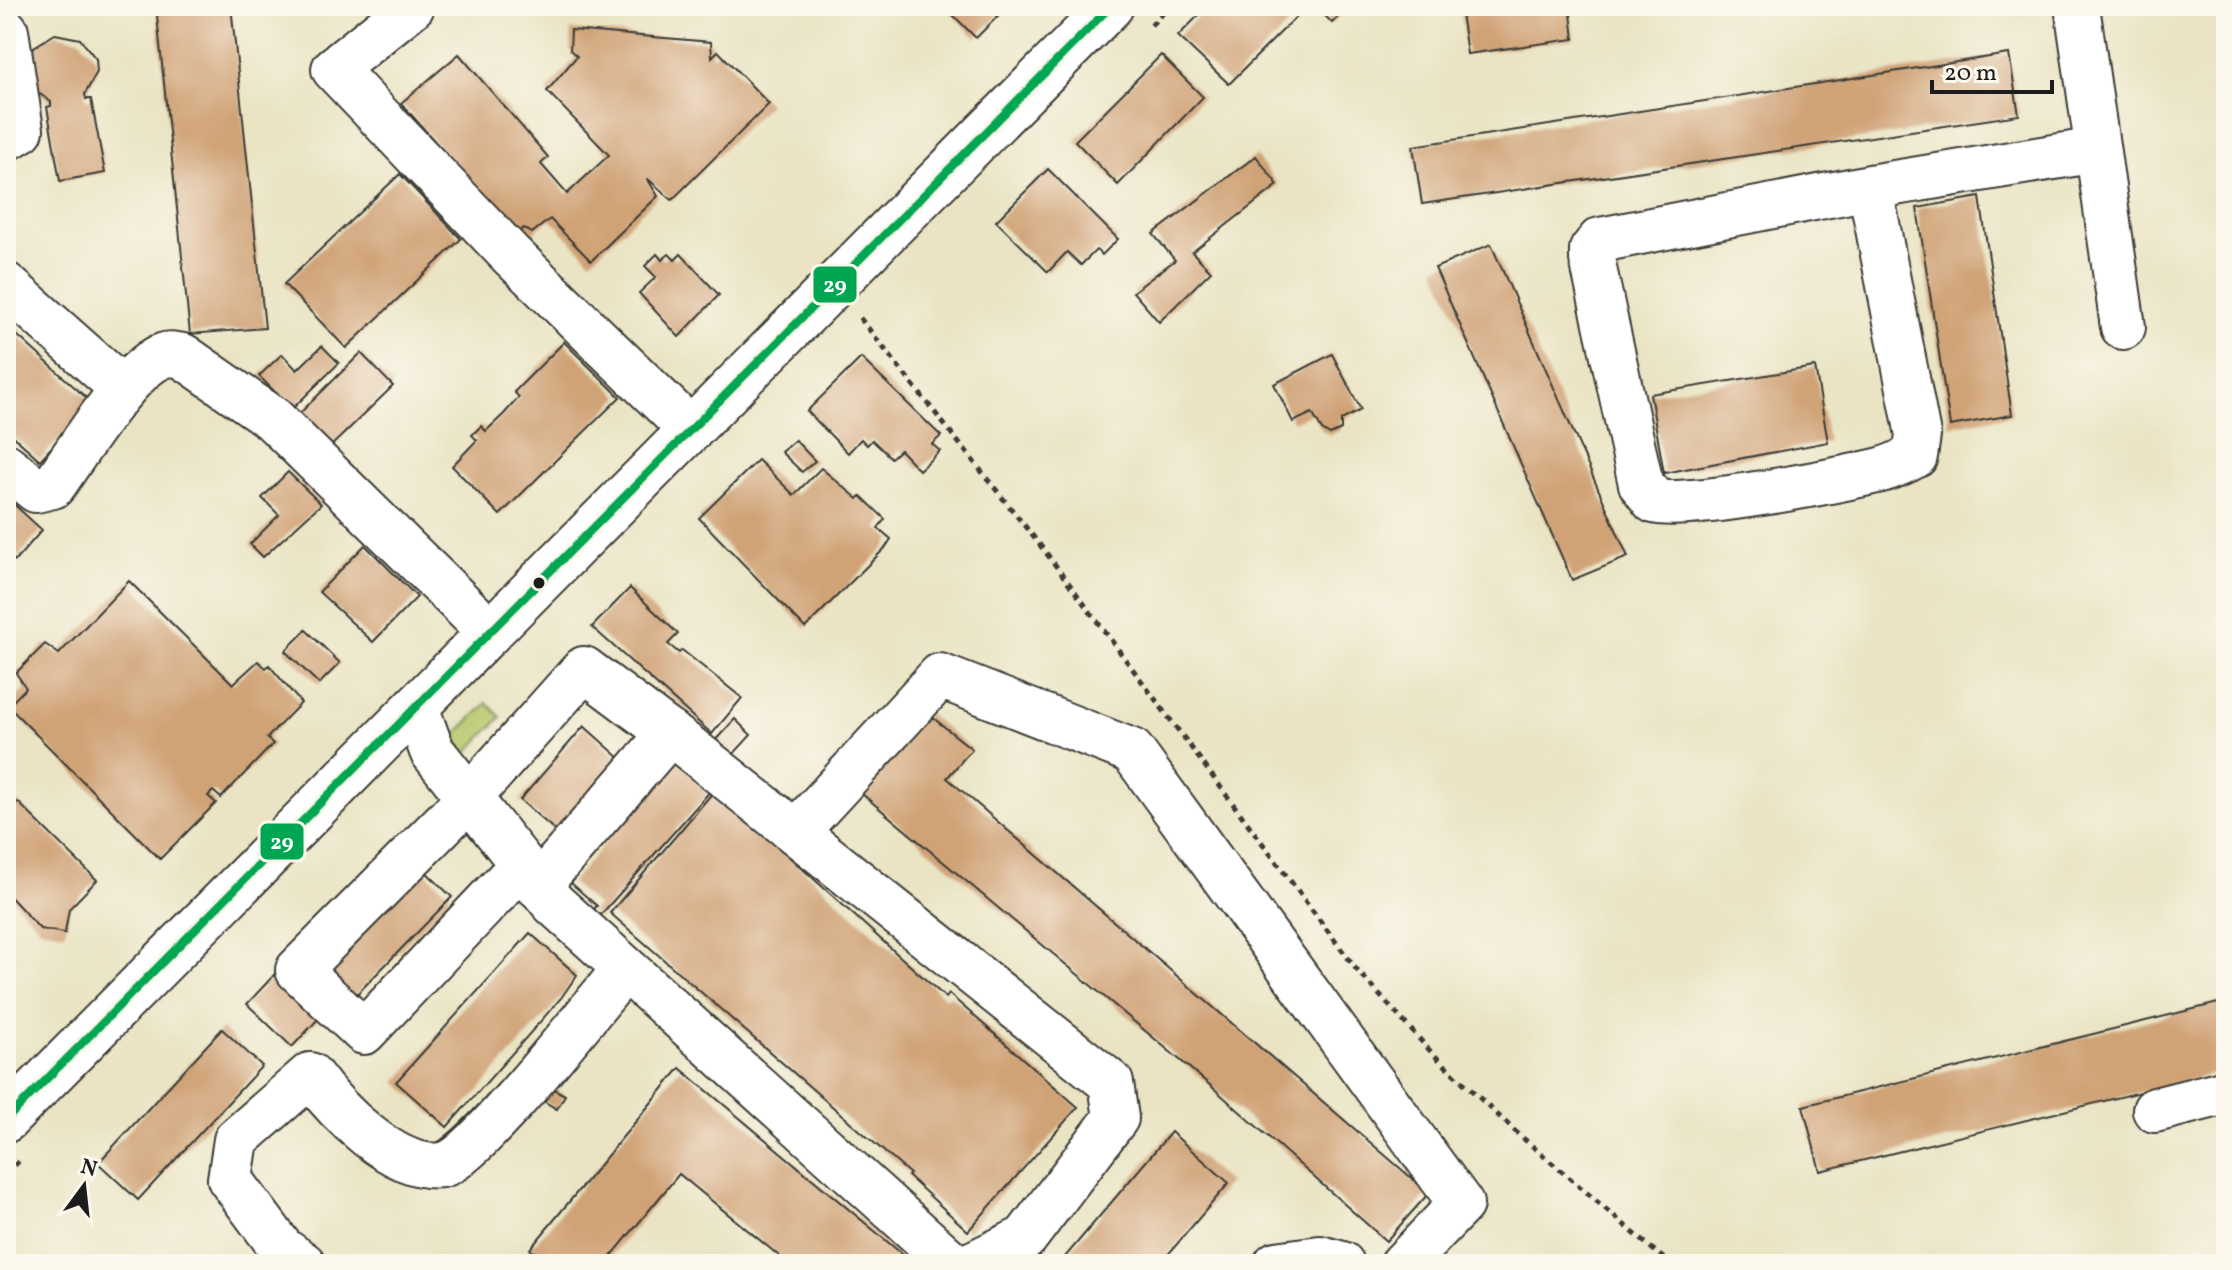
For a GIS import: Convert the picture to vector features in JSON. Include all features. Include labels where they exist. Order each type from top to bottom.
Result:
[{"type":"street","points":[[412,6],[334,69],[491,235],[691,430]]},
{"type":"street","points":[[6,1120],[1111,6]]},
{"type":"street","points":[[2077,6],[2123,327]]},
{"type":"street","points":[[6,31],[21,130],[6,139]]},
{"type":"street","points":[[1870,187],[1918,435],[1915,456],[1882,469],[1750,495],[1671,503],[1654,501],[1641,484],[1592,250],[1600,240],[1870,187],[2097,150]]},
{"type":"street","points":[[6,285],[123,389]]},
{"type":"street","points":[[6,466],[36,490],[53,486],[123,389],[152,361],[168,353],[183,356],[273,419],[490,632]]},
{"type":"street","points":[[670,733],[530,876],[364,1032],[298,970],[467,800],[584,669],[670,733],[1111,1083],[1116,1118],[1025,1238],[972,1264]]},
{"type":"street","points":[[796,832],[940,676],[1132,751],[1461,1204],[1403,1264]]},
{"type":"street","points":[[416,707],[432,751],[467,800],[530,876],[625,969],[953,1264]]},
{"type":"street","points":[[303,1264],[282,1249],[230,1179],[236,1140],[310,1075],[330,1102],[385,1147],[415,1164],[445,1165],[479,1138],[625,969]]},
{"type":"street","points":[[2155,1110],[2221,1097]]},
{"type":"street","points":[[1276,1264],[1320,1258],[1342,1264]]},
{"type":"path","points":[[834,286],[1047,554],[1356,969],[1433,1054],[1517,1133],[1670,1264]]},
{"type":"green space","points":[[487,703],[501,717],[465,755],[454,736]]},
{"type":"building","points":[[156,6],[231,6],[265,328],[190,334]]},
{"type":"building","points":[[944,6],[1008,6],[976,38]]},
{"type":"building","points":[[1208,6],[1307,6],[1229,84],[1178,36]]},
{"type":"building","points":[[1316,6],[1349,6],[1332,23]]},
{"type":"building","points":[[1460,6],[1570,6],[1574,39],[1467,54]]},
{"type":"building","points":[[571,30],[711,42],[712,57],[718,51],[769,104],[672,200],[647,178],[658,196],[591,261],[550,219],[532,233],[524,228],[516,234],[401,103],[459,54],[548,157],[541,164],[567,194],[609,155],[547,91],[577,56],[570,50]]},
{"type":"building","points":[[55,34],[80,39],[96,59],[97,72],[85,94],[86,99],[91,99],[105,173],[60,181],[47,107],[51,106],[51,102],[33,89],[28,59],[34,47]]},
{"type":"building","points":[[2009,54],[2019,115],[1422,204],[1413,146]]},
{"type":"building","points":[[1161,55],[1203,97],[1118,185],[1075,141]]},
{"type":"building","points":[[1256,156],[1278,185],[1192,252],[1211,271],[1159,322],[1133,292],[1175,260],[1153,234]]},
{"type":"building","points":[[1048,169],[1118,239],[1102,255],[1096,250],[1081,265],[1067,252],[1048,272],[996,221]]},
{"type":"building","points":[[400,174],[461,239],[346,348],[284,284]]},
{"type":"building","points":[[1980,197],[2012,415],[1950,426],[1917,208]]},
{"type":"building","points":[[1491,244],[1628,557],[1572,580],[1435,268]]},
{"type":"building","points":[[657,254],[662,260],[669,254],[675,260],[681,254],[719,295],[679,337],[639,293],[656,277],[645,266]]},
{"type":"building","points":[[6,325],[92,403],[40,460],[6,430]]},
{"type":"building","points":[[564,342],[620,397],[500,515],[452,466],[477,440],[472,435],[481,426],[486,431],[504,414],[519,397],[514,392]]},
{"type":"building","points":[[322,346],[339,363],[292,409],[259,376],[282,354],[297,370]]},
{"type":"building","points":[[361,353],[393,386],[324,453],[292,421]]},
{"type":"building","points":[[1332,354],[1361,410],[1341,420],[1341,430],[1330,435],[1322,430],[1312,413],[1293,422],[1274,384]]},
{"type":"building","points":[[861,358],[941,436],[932,444],[940,451],[919,470],[900,450],[891,458],[872,440],[867,445],[861,439],[848,453],[807,411]]},
{"type":"building","points":[[1815,367],[1828,442],[1664,473],[1650,394]]},
{"type":"building","points":[[795,440],[815,461],[802,472],[781,452]]},
{"type":"building","points":[[758,460],[794,495],[821,468],[858,499],[861,496],[885,519],[878,528],[891,539],[805,628],[699,518]]},
{"type":"building","points":[[288,472],[321,504],[263,557],[250,544],[279,515],[262,498]]},
{"type":"building","points":[[6,497],[42,530],[15,561],[6,552]]},
{"type":"building","points":[[365,545],[417,597],[373,642],[319,592]]},
{"type":"building","points":[[129,581],[233,684],[258,661],[266,668],[269,665],[301,703],[267,738],[273,744],[221,798],[213,791],[208,796],[216,803],[160,859],[8,706],[26,688],[16,673],[45,644],[59,654]]},
{"type":"building","points":[[630,588],[678,634],[668,644],[679,653],[682,650],[742,698],[712,734],[592,627]]},
{"type":"building","points":[[306,630],[340,663],[319,684],[285,651]]},
{"type":"building","points":[[927,713],[972,749],[947,778],[1429,1193],[1386,1241],[1211,1086],[861,793]]},
{"type":"building","points":[[735,719],[751,735],[730,758],[712,744]]},
{"type":"building","points":[[584,726],[621,759],[557,832],[520,800]]},
{"type":"building","points":[[678,756],[713,788],[598,918],[591,912],[597,906],[571,883]]},
{"type":"building","points":[[715,790],[946,998],[949,994],[1078,1107],[968,1231],[908,1176],[910,1174],[610,913]]},
{"type":"building","points":[[6,795],[15,804],[18,802],[97,880],[69,909],[65,933],[40,929],[6,892]]},
{"type":"building","points":[[423,869],[452,897],[354,997],[324,969]]},
{"type":"building","points":[[530,933],[577,975],[561,998],[447,1127],[396,1082]]},
{"type":"building","points":[[275,974],[320,1017],[292,1047],[247,1004]]},
{"type":"building","points":[[2226,1001],[2226,1071],[1820,1171],[1803,1106]]},
{"type":"building","points":[[222,1029],[262,1066],[138,1200],[98,1163]]},
{"type":"building","points":[[680,1068],[914,1264],[789,1264],[679,1174],[605,1264],[547,1264],[530,1249]]},
{"type":"building","points":[[548,1086],[565,1095],[557,1109],[540,1099]]},
{"type":"building","points":[[1171,1132],[1229,1183],[1160,1264],[1059,1264]]},
{"type":"transit line","name":"29","points":[[6,1120],[1111,6]]}]
